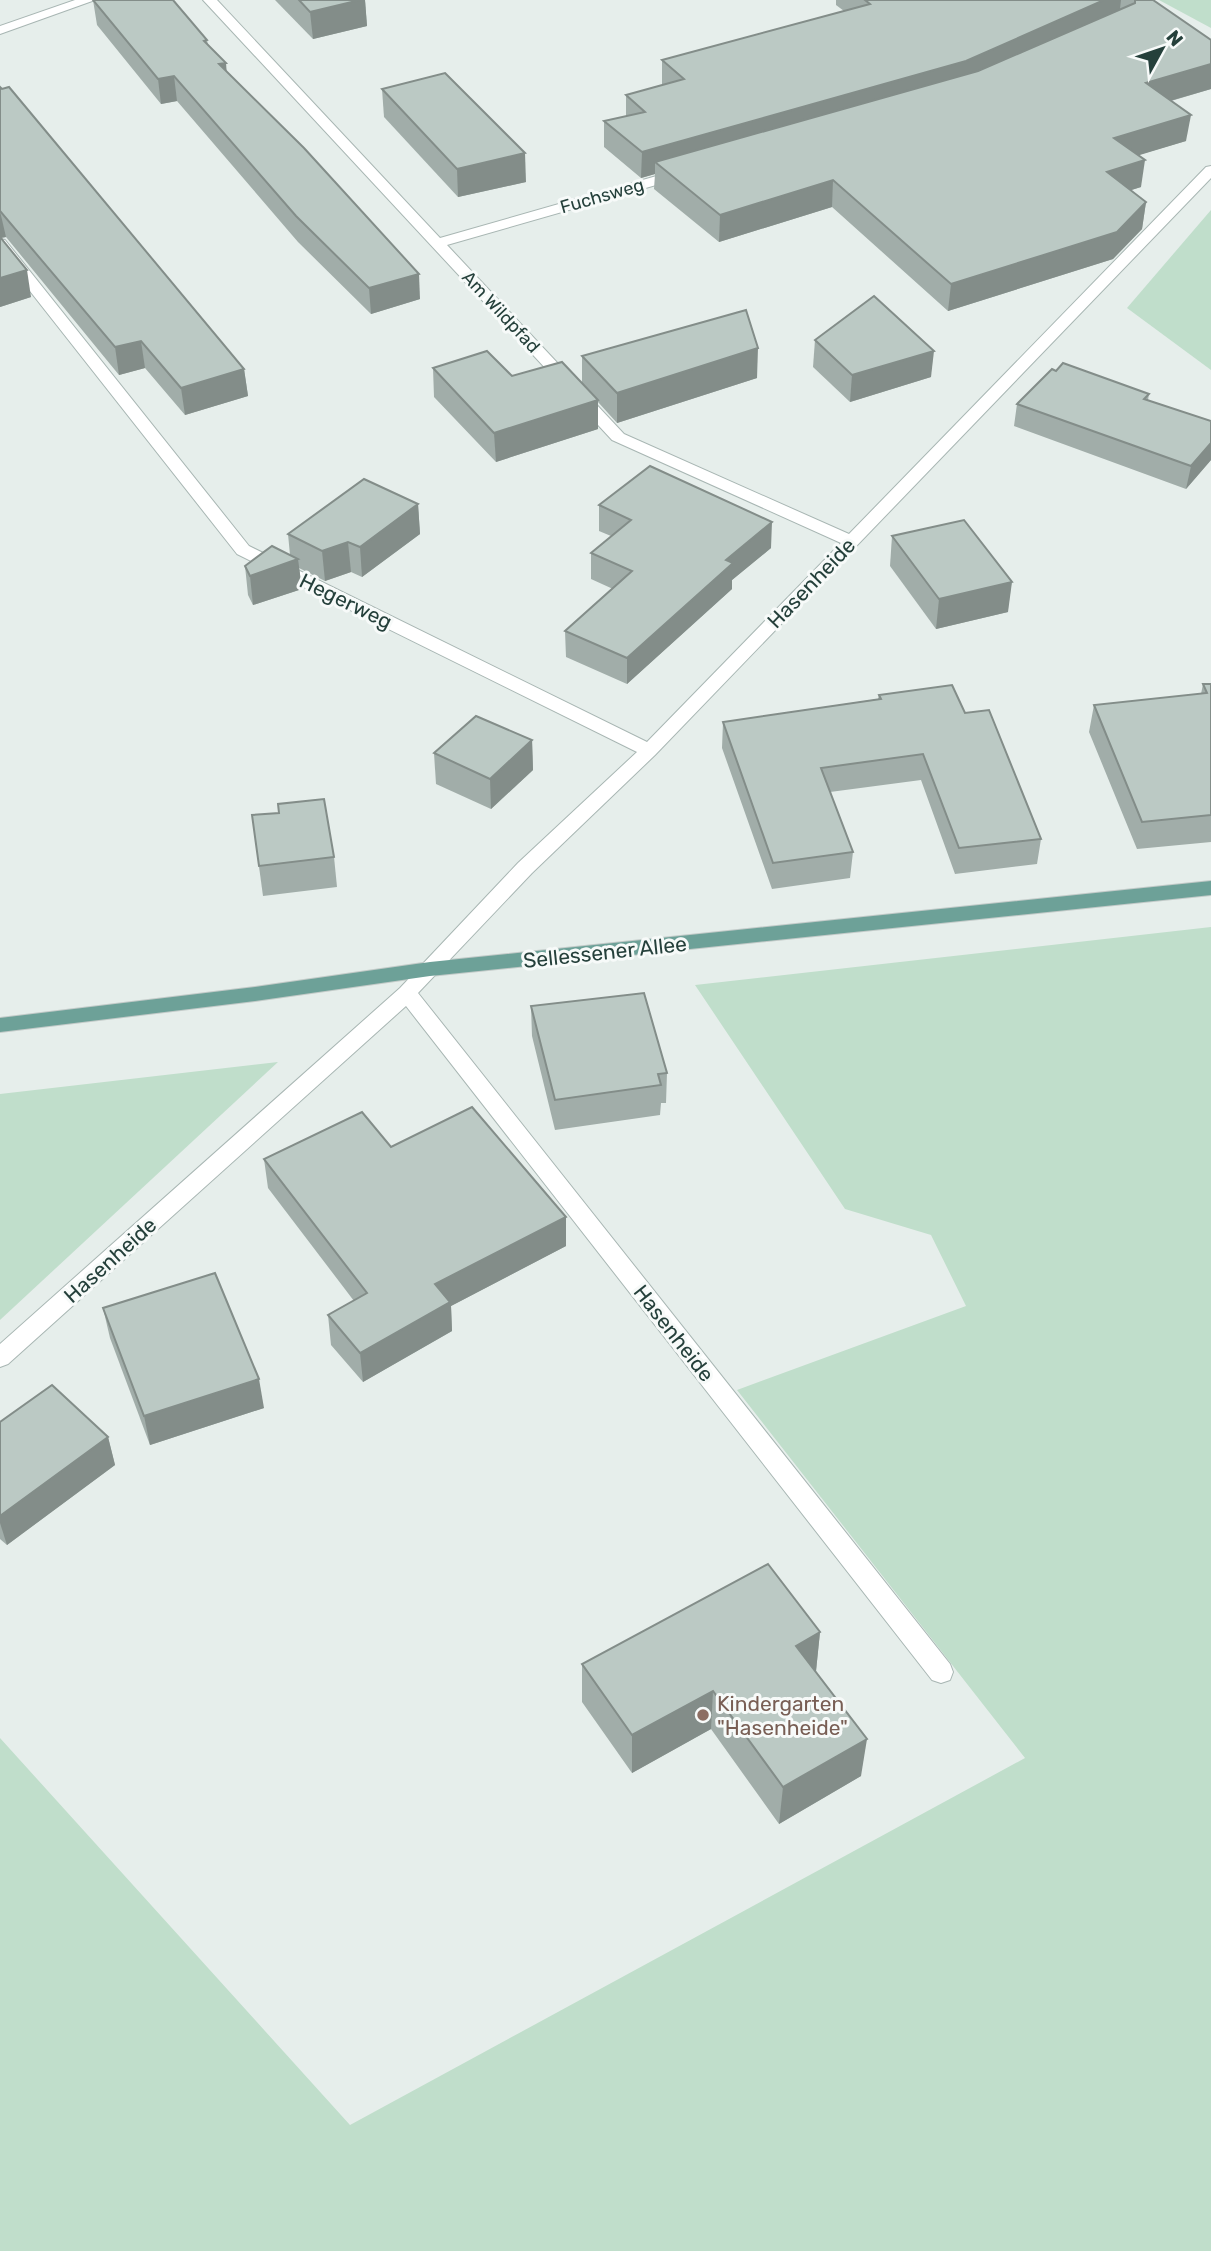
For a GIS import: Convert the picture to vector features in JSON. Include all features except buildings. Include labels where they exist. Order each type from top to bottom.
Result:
[{"type":"main road","name":"Sellessener Allee","points":[[0,1025],[256,994],[430,969],[1211,888]]},
{"type":"street","points":[[0,30],[88,0]]},
{"type":"street","name":"Am Wildpfad","points":[[210,0],[618,437],[851,541]]},
{"type":"street","name":"Hasenheide","points":[[0,1358],[407,993],[525,868],[649,751],[1211,170]]},
{"type":"street","name":"Fuchsweg","points":[[436,244],[689,171]]},
{"type":"street","name":"Hegerweg","points":[[0,243],[243,550],[649,751]]},
{"type":"street","name":"Hasenheide","points":[[407,993],[941,1672]]},
{"type":"green space","points":[[1159,0],[1211,0],[1211,28]]},
{"type":"green space","points":[[1211,210],[1211,370],[1127,308]]},
{"type":"green space","points":[[1211,927],[1211,2251],[0,2251],[0,1738],[350,2125],[1025,1758],[737,1390],[966,1306],[931,1235],[845,1209],[695,985]]},
{"type":"green space","points":[[278,1062],[0,1320],[0,1094]]},
{"type":"place","name":"Kindergarten \"Hasenheide\"","points":[[703,1715]]}]
